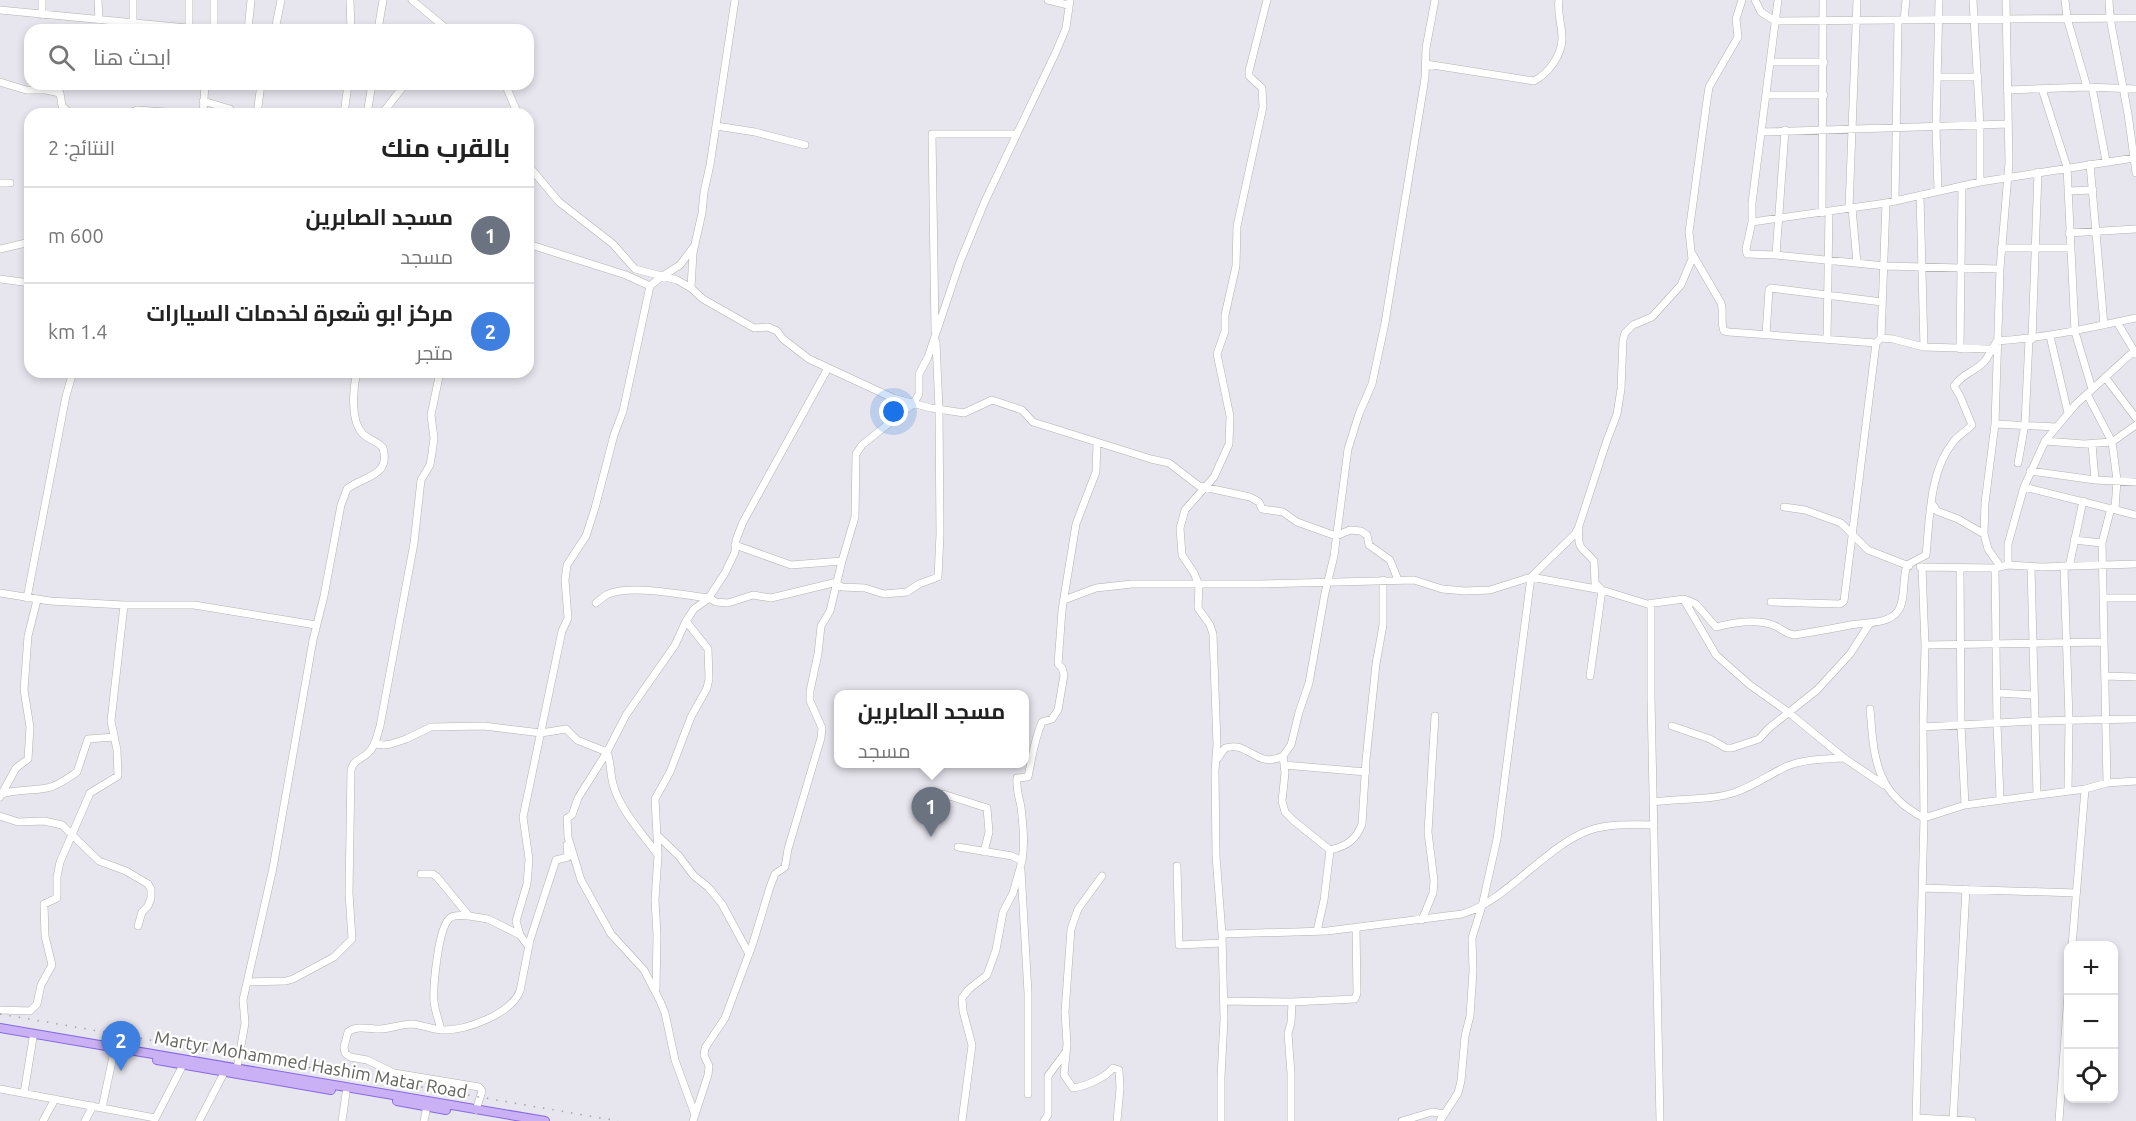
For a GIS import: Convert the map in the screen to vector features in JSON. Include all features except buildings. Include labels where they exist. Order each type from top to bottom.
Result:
[{"type":"main road","name":"Martyr Mohammed Hashim Matar Road","points":[[0,1028],[545,1121]]},
{"type":"main road","name":"Martyr Mohammed Hashim Matar Road","points":[[0,1034],[511,1121]]},
{"type":"street","points":[[42,0],[42,15]]},
{"type":"street","points":[[98,0],[99,20]]},
{"type":"street","points":[[133,0],[133,23]]},
{"type":"street","points":[[189,0],[189,24]]},
{"type":"street","points":[[214,0],[214,24]]},
{"type":"street","points":[[248,24],[250,0]]},
{"type":"street","points":[[276,24],[281,0]]},
{"type":"street","points":[[351,0],[351,24]]},
{"type":"street","points":[[379,24],[383,0]]},
{"type":"street","points":[[412,0],[441,24]]},
{"type":"street","points":[[691,288],[695,245],[735,0]]},
{"type":"street","points":[[694,1118],[710,1066],[704,1055],[705,1048],[725,1018],[775,874],[785,867],[788,849],[821,738],[822,728],[810,701],[810,691],[821,626],[830,611],[855,517],[856,454],[912,404],[919,394],[919,374],[926,363],[960,262],[1064,34],[1069,3],[1048,0]]},
{"type":"street","points":[[1221,1121],[1224,1001],[1216,856],[1217,745],[1213,634],[1210,625],[1198,608],[1199,585],[1181,552],[1180,528],[1185,510],[1214,477],[1229,444],[1230,416],[1217,354],[1225,331],[1225,315],[1236,266],[1241,207],[1263,107],[1262,88],[1249,76],[1249,71],[1267,0]]},
{"type":"street","points":[[1215,771],[1221,751],[1228,747],[1238,746],[1264,760],[1274,760],[1283,756],[1291,746],[1299,712],[1310,684],[1320,616],[1336,536],[1348,449],[1359,414],[1372,384],[1385,323],[1435,0]]},
{"type":"street","points":[[1426,64],[1534,81],[1546,73],[1562,46],[1559,0]]},
{"type":"street","points":[[1064,600],[1096,588],[1113,585],[1414,580],[1447,590],[1490,590],[1531,577],[1575,534],[1579,526],[1617,414],[1625,333],[1633,325],[1652,317],[1680,285],[1692,259],[1689,232],[1709,87],[1738,37],[1736,19],[1742,0]]},
{"type":"street","points":[[1755,0],[1761,12],[1775,21],[2136,18]]},
{"type":"street","points":[[1778,0],[1747,254],[1885,266],[2000,269]]},
{"type":"street","points":[[1823,0],[1828,260],[1827,339]]},
{"type":"street","points":[[1857,0],[1851,208],[1857,262]]},
{"type":"street","points":[[1895,201],[1901,20],[1906,0]]},
{"type":"street","points":[[1938,191],[1936,127],[1939,0]]},
{"type":"street","points":[[1973,0],[1980,124],[1980,182]]},
{"type":"street","points":[[2001,566],[1988,549],[1984,534],[1985,503],[1995,423],[2001,249],[2008,178],[2007,0]]},
{"type":"street","points":[[2066,0],[2067,18],[2089,87],[2106,161]]},
{"type":"street","points":[[2109,0],[2136,173]]},
{"type":"street","points":[[0,10],[144,24]]},
{"type":"street","points":[[1770,62],[1824,62]]},
{"type":"street","points":[[1938,77],[1978,77]]},
{"type":"street","points":[[0,82],[24,89]]},
{"type":"street","points":[[2007,90],[2089,87],[2136,89]]},
{"type":"street","points":[[2042,89],[2067,167],[2075,332],[2089,392],[2112,441],[2117,480],[2113,508],[2102,543],[2107,783]]},
{"type":"street","points":[[26,90],[60,93],[64,108]]},
{"type":"street","points":[[203,108],[204,90]]},
{"type":"street","points":[[258,108],[260,90]]},
{"type":"street","points":[[345,108],[347,90]]},
{"type":"street","points":[[368,108],[371,90]]},
{"type":"street","points":[[387,108],[400,90]]},
{"type":"street","points":[[508,90],[516,108]]},
{"type":"street","points":[[1766,95],[1824,95]]},
{"type":"street","points":[[203,101],[230,108]]},
{"type":"street","points":[[2128,114],[2136,113]]},
{"type":"street","points":[[1762,132],[2008,124]]},
{"type":"street","points":[[716,126],[755,132],[805,145]]},
{"type":"street","points":[[1776,255],[1785,130]]},
{"type":"street","points":[[837,583],[842,587],[865,588],[884,594],[908,592],[919,584],[938,577],[940,556],[939,410],[935,336],[932,134],[1017,134]]},
{"type":"street","points":[[1752,222],[1887,203],[1980,182],[2134,158]]},
{"type":"street","points":[[2090,164],[2104,325]]},
{"type":"street","points":[[534,172],[559,202],[613,244],[635,269],[677,280],[691,288],[703,299],[754,328],[768,327],[777,331],[783,339],[809,359],[828,368],[893,398],[939,410],[963,413],[992,400],[1022,410],[1033,422],[1169,463],[1204,487],[1250,497],[1258,502],[1262,509],[1283,512],[1297,522],[1336,536],[1350,530],[1361,531],[1367,535],[1369,545],[1390,560],[1398,580]]},
{"type":"street","points":[[2018,463],[2025,424],[2031,339],[2038,172]]},
{"type":"street","points":[[0,183],[10,183]]},
{"type":"street","points":[[1960,349],[1962,186]]},
{"type":"street","points":[[2068,191],[2093,190]]},
{"type":"street","points":[[1920,195],[1924,347]]},
{"type":"street","points":[[1771,602],[1840,604],[1845,597],[1878,340],[1885,266],[1887,203]]},
{"type":"street","points":[[2069,233],[2136,229]]},
{"type":"street","points":[[0,249],[24,243]]},
{"type":"street","points":[[529,947],[520,935],[516,921],[526,889],[529,859],[523,817],[562,631],[568,618],[565,580],[567,565],[586,536],[595,508],[614,435],[623,411],[650,286],[680,266],[695,245]]},
{"type":"street","points":[[534,246],[627,275],[650,286]]},
{"type":"street","points":[[2001,249],[2070,248]]},
{"type":"street","points":[[1691,253],[1721,303],[1724,331],[1827,339],[1893,339],[1924,347],[1991,349]]},
{"type":"street","points":[[0,279],[24,282]]},
{"type":"street","points":[[1766,334],[1771,288],[1882,302]]},
{"type":"street","points":[[1531,577],[1602,590],[1647,604],[1684,599],[1696,604],[1716,627],[1731,623],[1764,623],[1775,625],[1783,632],[1794,635],[1870,623],[1892,617],[1902,602],[1907,565],[1926,555],[1933,488],[1945,454],[1954,441],[1972,425],[1954,386],[1962,375],[1974,370],[1985,360],[1997,341],[2031,339],[2075,332],[2136,318]]},
{"type":"street","points":[[2000,799],[1997,644],[2001,566],[2024,487],[2045,441],[2068,413],[2105,376],[2135,352],[2117,322]]},
{"type":"street","points":[[2050,336],[2068,413]]},
{"type":"street","points":[[476,1110],[482,1091],[479,1088],[394,1073],[367,1060],[350,1057],[344,1050],[348,1032],[355,1028],[382,1029],[411,1024],[441,1030],[468,1027],[514,1002],[520,991],[529,947],[556,860],[568,857],[567,819],[573,815],[578,798],[607,752],[626,715],[675,645],[686,621],[694,609],[709,598],[725,573],[735,552],[735,544],[743,522],[828,368]]},
{"type":"street","points":[[2105,376],[2136,418]]},
{"type":"street","points":[[27,598],[71,378]]},
{"type":"street","points":[[237,1068],[245,1023],[243,1000],[273,868],[316,625],[344,495],[351,486],[377,473],[385,461],[383,448],[361,432],[359,427],[353,404],[355,378]]},
{"type":"street","points":[[247,982],[293,979],[334,957],[351,939],[350,777],[354,763],[369,753],[375,744],[380,726],[416,532],[421,480],[430,465],[434,438],[431,415],[439,378]]},
{"type":"street","points":[[1995,423],[2056,427]]},
{"type":"street","points":[[2045,441],[2092,444],[2112,441],[2136,425]]},
{"type":"street","points":[[962,1121],[972,1045],[962,998],[969,989],[987,975],[996,950],[1003,912],[1013,893],[1021,863],[1025,845],[1021,806],[1016,789],[1017,778],[1028,777],[1034,742],[1042,722],[1056,716],[1058,710],[1064,675],[1058,664],[1064,600],[1076,524],[1096,472],[1097,443]]},
{"type":"street","points":[[2092,444],[2095,480]]},
{"type":"street","points":[[2030,471],[2095,480],[2136,482]]},
{"type":"street","points":[[2024,487],[2136,515]]},
{"type":"street","points":[[2068,790],[2066,567],[2083,501]]},
{"type":"street","points":[[1932,502],[1937,511],[1958,519],[1984,534]]},
{"type":"street","points":[[1785,507],[1805,510],[1841,523],[1868,550],[1907,565],[1960,568],[2136,564]]},
{"type":"street","points":[[1579,526],[1580,548],[1594,561],[1595,583],[1602,590]]},
{"type":"street","points":[[2074,540],[2102,543]]},
{"type":"street","points":[[735,544],[791,564],[842,561]]},
{"type":"street","points":[[1922,567],[1925,645],[1924,818],[1916,1119],[1972,1121]]},
{"type":"street","points":[[2031,567],[2037,795]]},
{"type":"street","points":[[1960,568],[1961,725],[1965,805]]},
{"type":"street","points":[[1402,1121],[1432,1112],[1442,1118],[1458,1094],[1461,1082],[1470,1016],[1473,970],[1472,938],[1482,906],[1497,838],[1531,577]]},
{"type":"street","points":[[1330,850],[1343,847],[1358,834],[1364,814],[1376,663],[1383,625],[1383,580]]},
{"type":"street","points":[[596,603],[606,595],[639,590],[709,598],[716,602],[728,603],[753,595],[771,598],[837,583]]},
{"type":"street","points":[[1590,676],[1602,590]]},
{"type":"street","points":[[0,593],[37,600],[124,605],[194,605],[316,625]]},
{"type":"street","points":[[2103,598],[2136,598]]},
{"type":"street","points":[[1684,599],[1716,655],[1750,685],[1845,758],[1884,784]]},
{"type":"street","points":[[1,795],[16,768],[28,759],[30,727],[24,690],[28,636],[37,600]]},
{"type":"street","points":[[1652,603],[1653,802],[1660,1121]]},
{"type":"street","points":[[0,1010],[30,1011],[37,1004],[41,985],[52,965],[45,936],[44,904],[57,898],[60,862],[90,793],[118,776],[111,721],[124,605]]},
{"type":"street","points":[[656,992],[655,900],[658,855],[655,799],[670,772],[691,717],[703,697],[709,679],[708,649],[686,621]]},
{"type":"street","points":[[1672,726],[1710,739],[1730,749],[1759,739],[1767,729],[1808,698],[1834,672],[1850,654],[1870,623]]},
{"type":"street","points":[[1925,645],[2104,642]]},
{"type":"street","points":[[2105,676],[2136,677]]},
{"type":"street","points":[[1998,693],[2033,694]]},
{"type":"street","points":[[1870,709],[1877,769],[1884,784],[1899,802],[1924,818],[1965,805],[2085,789],[2107,783],[2136,781]]},
{"type":"street","points":[[1422,920],[1433,887],[1428,832],[1435,716]]},
{"type":"street","points":[[1923,727],[2034,721],[2136,719]]},
{"type":"street","points":[[375,744],[384,746],[391,744],[431,727],[484,726],[541,733],[566,729],[577,740],[607,752],[613,784],[621,802],[639,831],[658,855]]},
{"type":"street","points":[[1,795],[19,790],[54,786],[77,772],[88,740],[114,737]]},
{"type":"street","points":[[1283,756],[1285,773],[1281,801],[1285,812],[1330,850]]},
{"type":"street","points":[[1653,802],[1679,798],[1719,797],[1737,792],[1787,766],[1808,760],[1845,758]]},
{"type":"street","points":[[1284,765],[1366,772]]},
{"type":"street","points":[[2072,941],[2085,789]]},
{"type":"street","points":[[943,794],[987,808],[989,832],[984,852]]},
{"type":"street","points":[[0,816],[18,822],[55,823],[66,828],[99,861],[126,871],[148,884],[151,889],[151,898],[148,906],[142,912],[138,926]]},
{"type":"street","points":[[1222,934],[1317,931],[1462,914],[1482,906],[1580,834],[1605,826],[1654,825]]},
{"type":"street","points":[[657,835],[722,904],[749,954]]},
{"type":"street","points":[[568,837],[581,880],[606,926],[617,943],[644,970],[665,1012],[675,1060],[694,1118]]},
{"type":"street","points":[[958,847],[1012,856],[1021,863],[1028,993],[1028,1094]]},
{"type":"street","points":[[1317,931],[1324,900],[1330,850]]},
{"type":"street","points":[[1177,866],[1179,945],[1222,943]]},
{"type":"street","points":[[421,874],[433,874],[437,877],[469,916]]},
{"type":"street","points":[[1102,876],[1078,909],[1071,929],[1065,1012],[1067,1044],[1064,1075],[1073,1088],[1086,1086],[1113,1068],[1119,1070],[1117,1121]]},
{"type":"street","points":[[1922,888],[2076,893]]},
{"type":"street","points":[[1953,1120],[1966,889]]},
{"type":"street","points":[[441,1030],[435,1008],[434,992],[443,931],[448,920],[452,917],[469,916],[488,919],[520,935]]},
{"type":"street","points":[[1224,1001],[1292,1002],[1355,999],[1357,993],[1356,927]]},
{"type":"street","points":[[2059,1121],[2068,995]]},
{"type":"street","points":[[1291,1121],[1288,1033],[1292,1002]]},
{"type":"street","points":[[24,1093],[33,1038]]},
{"type":"street","points":[[102,1108],[114,1052]]},
{"type":"street","points":[[1044,1121],[1048,1115],[1048,1076],[1065,1053]]},
{"type":"street","points":[[0,1089],[154,1120],[183,1065]]},
{"type":"street","points":[[199,1121],[225,1071]]},
{"type":"street","points":[[342,1121],[346,1093]]},
{"type":"street","points":[[43,1121],[55,1099]]},
{"type":"street","points":[[85,1121],[93,1106]]},
{"type":"street","points":[[424,1121],[427,1106]]},
{"type":"railway","points":[[0,1014],[618,1121]]},
{"type":"place","name":"مسجد الصابرين","points":[[931,837]]},
{"type":"place","name":"مركز ابو شعرة لخدمات السيارات","points":[[121,1071]]}]
